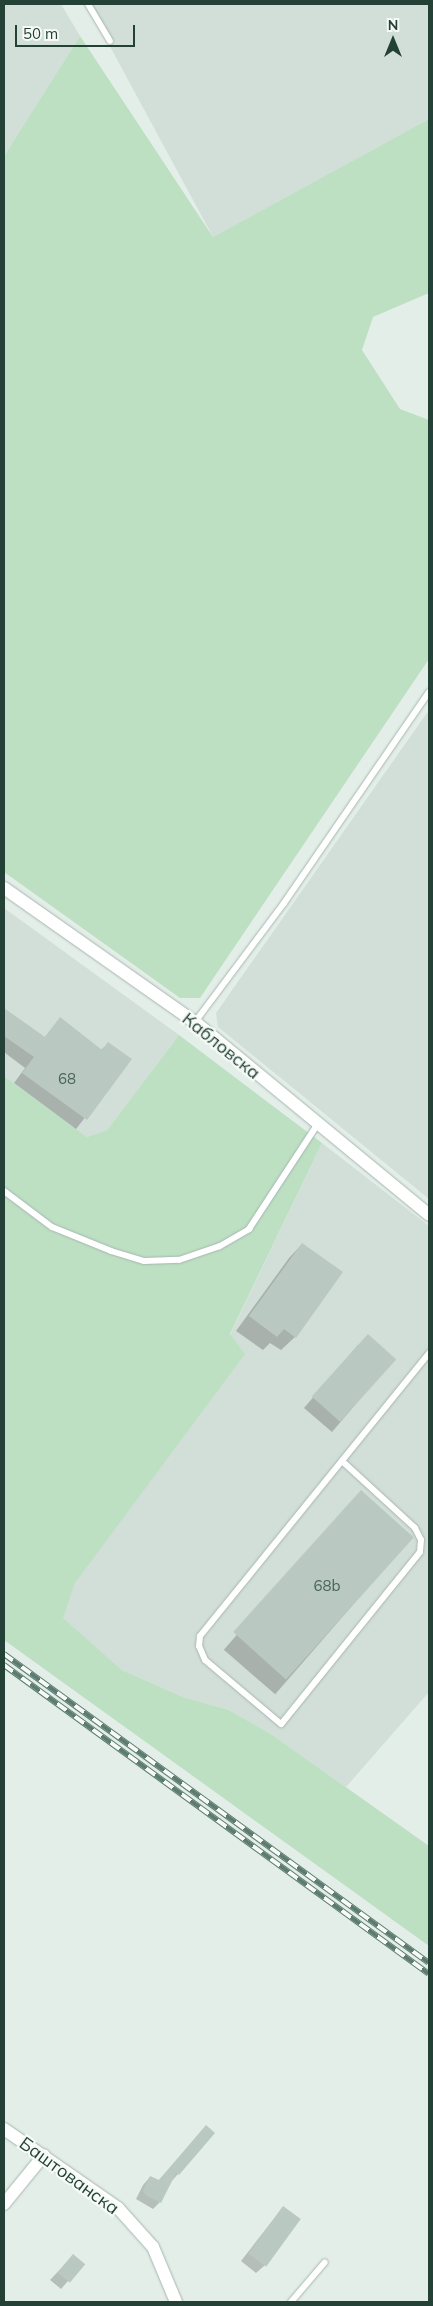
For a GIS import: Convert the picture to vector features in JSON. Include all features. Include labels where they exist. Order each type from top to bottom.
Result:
[{"type":"street","name":"Кабловска","points":[[4,888],[195,1022],[317,1125],[429,1215]]},
{"type":"street","name":"Баштованска","points":[[4,2129],[118,2208],[153,2247],[176,2302]]},
{"type":"street","points":[[4,2204],[44,2155]]},
{"type":"lane","points":[[88,4],[110,41]]},
{"type":"lane","points":[[195,1022],[284,902],[429,692]]},
{"type":"lane","points":[[4,1191],[52,1227],[111,1251],[144,1261],[179,1260],[220,1246],[249,1229],[317,1125]]},
{"type":"lane","points":[[342,1461],[415,1528],[421,1540],[420,1552],[281,1724],[205,1660],[199,1646],[200,1636],[429,1353]]},
{"type":"lane","points":[[291,2302],[325,2262]]},
{"type":"shaded area","points":[[4,4],[61,4],[80,36],[4,156]]},
{"type":"shaded area","points":[[87,4],[429,4],[429,119],[213,237]]},
{"type":"shaded area","points":[[429,710],[429,1199],[218,1027],[216,1013]]},
{"type":"shaded area","points":[[4,908],[179,1035],[107,1130],[87,1137],[4,1076]]},
{"type":"shaded area","points":[[322,1143],[429,1226],[429,1692],[346,1787],[271,1734],[229,1710],[183,1697],[122,1670],[62,1618],[75,1583],[230,1335]]},
{"type":"green space","points":[[80,36],[213,237],[429,119],[429,293],[373,317],[362,350],[400,409],[429,420],[429,659],[200,998],[180,998],[4,872],[4,156]]},
{"type":"green space","points":[[179,1035],[322,1143],[230,1334],[245,1354],[75,1583],[63,1618],[122,1670],[183,1697],[229,1710],[271,1734],[429,1846],[429,1946],[4,1640],[4,1076],[87,1137],[107,1130]]},
{"type":"building","points":[[4,1008],[45,1037],[60,1017],[102,1050],[108,1042],[132,1059],[87,1120],[22,1073],[34,1057],[4,1036]]},
{"type":"building","points":[[302,1243],[343,1272],[296,1338],[284,1329],[277,1337],[249,1316]]},
{"type":"building","points":[[368,1334],[396,1359],[340,1422],[312,1396]]},
{"type":"building","points":[[361,1490],[414,1538],[286,1679],[233,1632]]},
{"type":"building","points":[[206,2125],[215,2133],[179,2175],[176,2173],[161,2203],[147,2196],[143,2191],[150,2176],[159,2180]]},
{"type":"building","points":[[283,2206],[301,2219],[266,2267],[248,2254]]},
{"type":"building","points":[[73,2254],[85,2264],[70,2283],[58,2272]]},
{"type":"railway","points":[[4,1654],[429,1963]]},
{"type":"railway","points":[[4,1665],[429,1974]]}]
